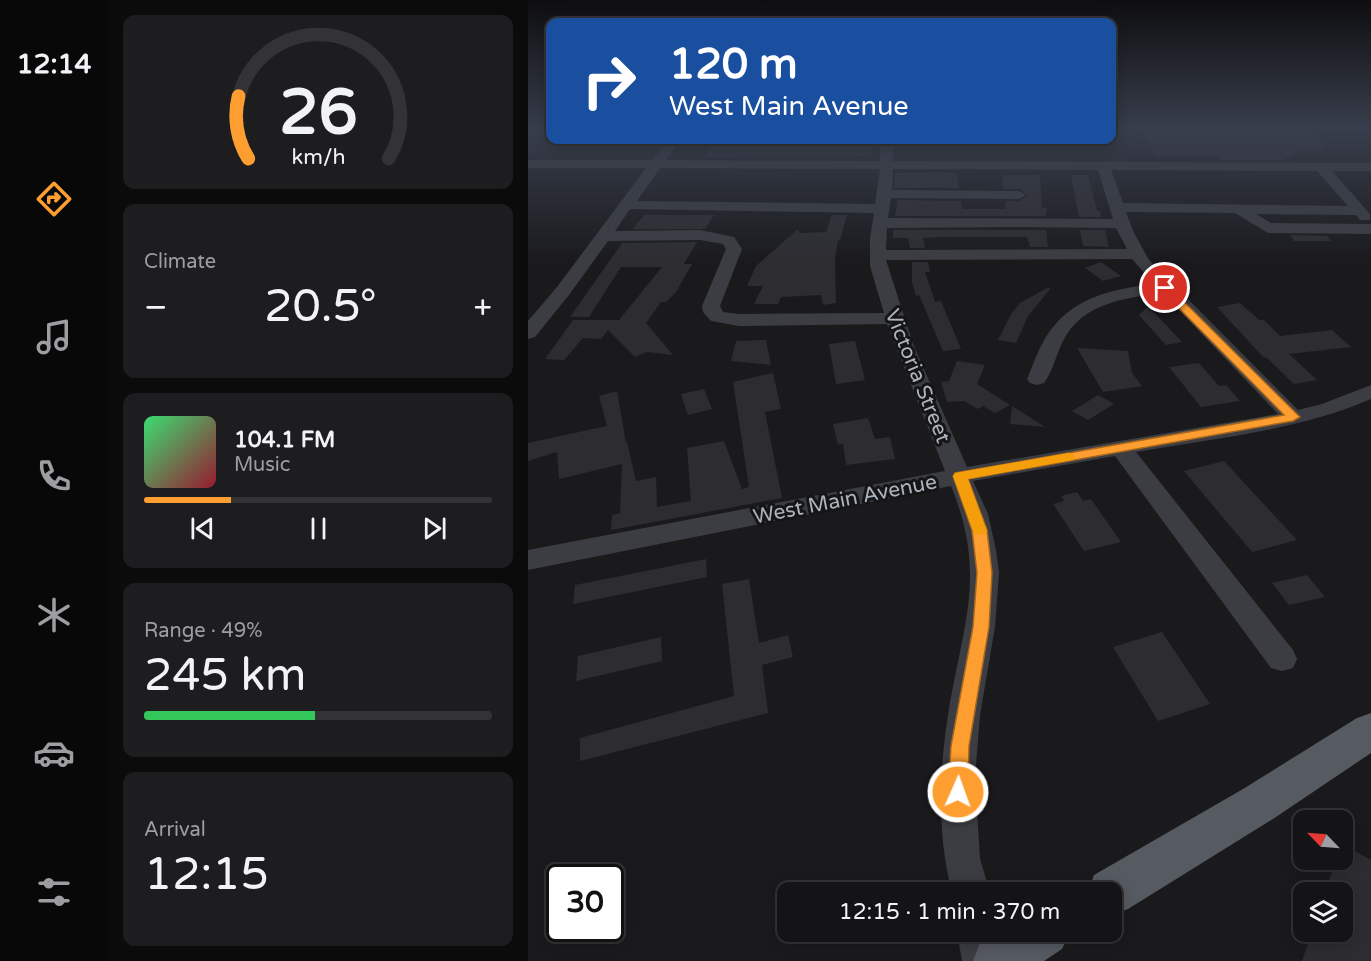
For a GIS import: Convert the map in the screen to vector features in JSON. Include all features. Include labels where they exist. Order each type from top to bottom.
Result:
[{"type":"main road","points":[[1122,885],[1268,798],[1371,731]]},
{"type":"main road","points":[[998,961],[1029,942]]},
{"type":"street","points":[[528,333],[534,318],[602,236],[648,174]]},
{"type":"street","name":"Victoria Street","points":[[886,174],[877,255],[883,286],[908,357],[960,476],[979,530],[985,573],[981,627],[964,715],[958,777],[963,859],[969,882]]},
{"type":"street","points":[[1106,174],[1123,224],[1137,254],[1165,288],[1293,417]]},
{"type":"street","points":[[1327,174],[1371,224]]},
{"type":"street","points":[[882,209],[1019,195]]},
{"type":"street","points":[[625,205],[882,209],[1016,222],[1123,224]]},
{"type":"street","points":[[1117,207],[1359,210]]},
{"type":"street","points":[[1242,209],[1241,211],[1268,228],[1371,229]]},
{"type":"street","points":[[602,236],[711,236],[731,242],[734,249],[711,306],[712,312],[717,316],[739,320],[894,318]]},
{"type":"street","points":[[877,255],[1137,254]]},
{"type":"street","points":[[1037,379],[1057,334],[1076,312],[1094,302],[1110,297],[1165,288]]},
{"type":"street","name":"West Main Avenue","points":[[528,560],[960,476],[1293,417],[1329,409],[1370,393]]},
{"type":"street","points":[[1122,448],[1147,485],[1282,659]]},
{"type":"street","points":[[979,942],[982,961]]},
{"type":"building","points":[[895,174],[957,174],[959,188],[894,188]]},
{"type":"building","points":[[1002,175],[1040,175],[1042,207],[1047,208],[1046,216],[895,216],[898,200],[961,201],[962,209],[1006,209],[1005,201],[1019,201],[1028,196],[1020,189],[1003,189]]},
{"type":"building","points":[[1071,175],[1088,175],[1097,211],[1100,211],[1101,217],[1079,217]]},
{"type":"building","points":[[644,215],[714,215],[705,229],[633,229]]},
{"type":"building","points":[[832,215],[847,215],[840,240],[838,240],[835,258],[836,303],[823,305],[821,295],[781,297],[778,304],[754,304],[763,286],[747,286],[756,266],[797,230],[801,233],[826,232]]},
{"type":"building","points":[[893,230],[1046,230],[1048,247],[1030,247],[1027,237],[942,237],[923,238],[925,248],[910,248],[908,238],[893,238]]},
{"type":"building","points":[[1080,230],[1105,230],[1109,247],[1083,246]]},
{"type":"building","points":[[1290,235],[1327,236],[1331,241],[1294,241]]},
{"type":"building","points":[[697,242],[684,264],[692,264],[676,292],[666,302],[661,302],[646,323],[673,355],[647,352],[635,357],[608,330],[601,339],[583,338],[564,360],[545,359],[573,320],[619,320],[662,267],[621,267],[589,317],[570,317],[622,243]]},
{"type":"building","points":[[912,262],[928,262],[930,272],[925,272],[935,302],[941,301],[961,349],[943,351],[919,295],[916,296],[912,282]]},
{"type":"building","points":[[1101,262],[1121,276],[1103,281],[1085,268]]},
{"type":"building","points":[[1049,287],[1050,289],[1028,316],[1016,343],[998,340],[1011,314],[1020,303]]},
{"type":"building","points":[[1240,303],[1259,320],[1264,320],[1280,336],[1332,330],[1351,347],[1289,354],[1317,380],[1294,384],[1266,357],[1264,358],[1217,307]]},
{"type":"building","points":[[1148,306],[1182,342],[1166,345],[1139,315]]},
{"type":"building","points":[[766,340],[771,365],[731,361],[736,341]]},
{"type":"building","points":[[855,341],[865,380],[836,384],[829,344]]},
{"type":"building","points":[[1077,348],[1128,351],[1132,373],[1142,386],[1103,392]]},
{"type":"building","points":[[957,361],[985,365],[977,384],[1010,405],[995,413],[983,406],[978,409],[964,401],[947,402],[941,382],[949,381]]},
{"type":"building","points":[[1199,363],[1219,386],[1226,385],[1240,401],[1201,407],[1169,367]]},
{"type":"building","points":[[773,373],[781,409],[765,412],[782,498],[611,530],[612,515],[620,513],[622,464],[559,479],[557,452],[528,461],[528,443],[607,426],[599,396],[617,391],[626,443],[636,481],[656,477],[657,507],[691,501],[687,448],[724,441],[742,489],[749,487],[733,382]]},
{"type":"building","points":[[704,389],[712,409],[688,415],[681,394]]},
{"type":"building","points":[[1098,395],[1114,404],[1088,420],[1072,411]]},
{"type":"building","points":[[1012,406],[1045,427],[1010,424]]},
{"type":"building","points":[[868,418],[875,439],[890,437],[895,459],[846,465],[843,444],[838,445],[833,424]]},
{"type":"building","points":[[1224,461],[1297,540],[1252,552],[1184,471]]},
{"type":"building","points":[[1077,492],[1083,501],[1091,499],[1121,542],[1084,551],[1053,504],[1064,501],[1061,496]]},
{"type":"building","points":[[706,559],[707,577],[573,604],[575,585]]},
{"type":"building","points":[[1307,575],[1325,597],[1289,605],[1272,583]]},
{"type":"building","points":[[749,579],[759,643],[788,635],[793,657],[762,665],[768,713],[580,761],[580,738],[734,696],[722,584]]},
{"type":"building","points":[[1162,632],[1210,704],[1158,721],[1113,647]]},
{"type":"building","points":[[661,637],[662,661],[576,681],[578,656]]},
{"type":"building","points":[[1353,850],[1371,860],[1371,961],[1302,961],[1309,942],[1353,942],[1353,882],[1328,882],[1333,870],[1353,870]]},
{"type":"slow traffic","points":[[979,531],[960,476],[1068,457]]},
{"type":"route","points":[[958,792],[960,746],[981,627],[985,573],[983,550],[975,514],[960,476],[1293,417],[1165,288]]}]
